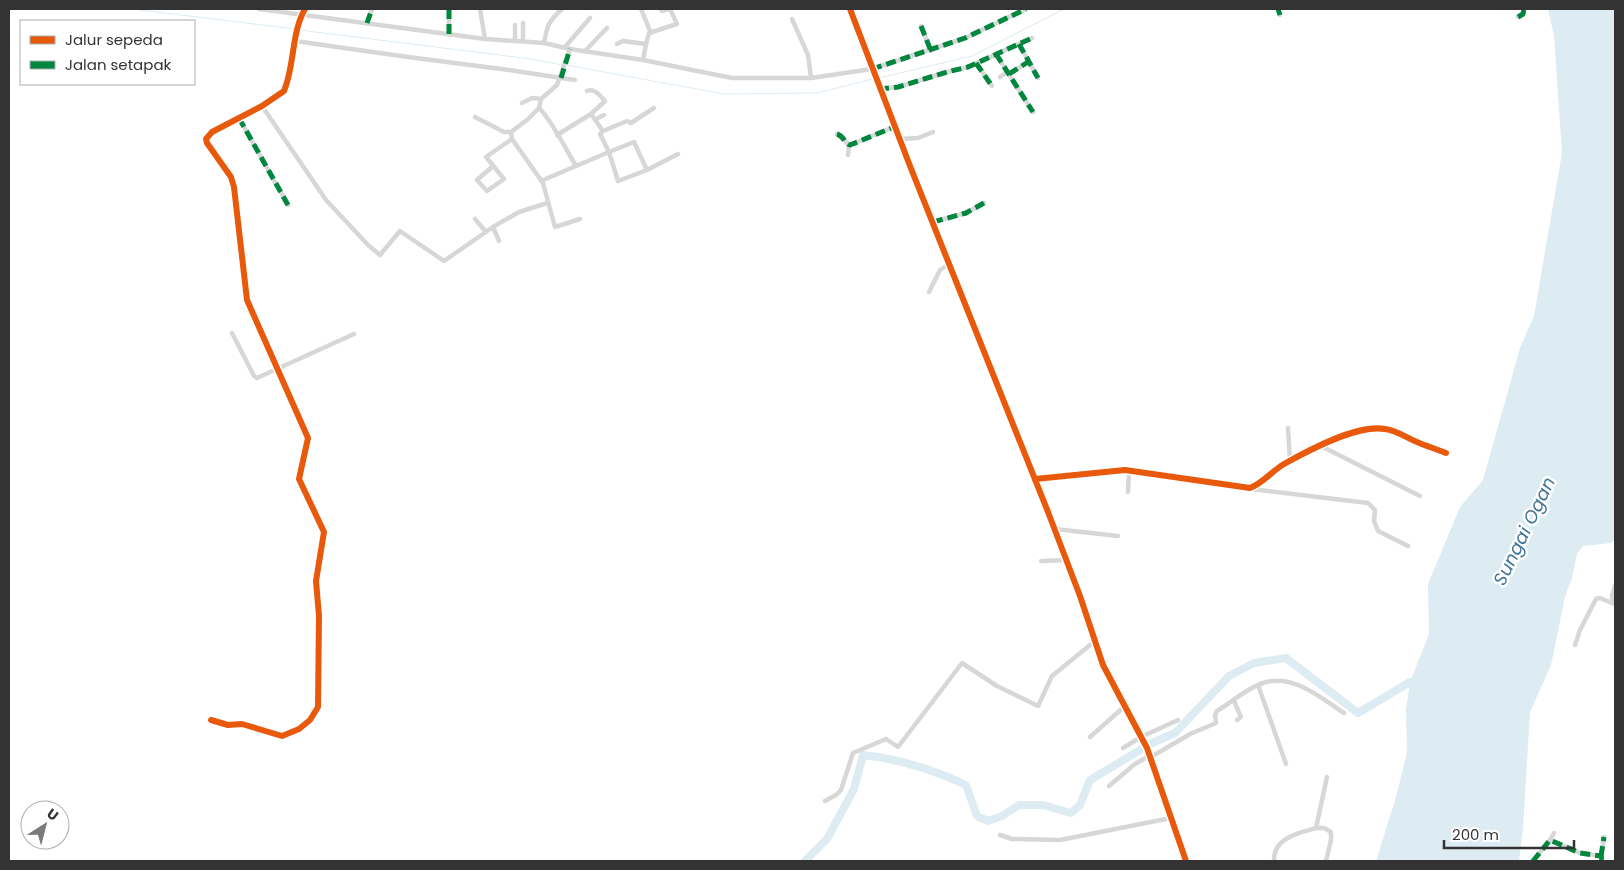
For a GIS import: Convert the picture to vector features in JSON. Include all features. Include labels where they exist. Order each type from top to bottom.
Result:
[{"type":"street","points":[[259,9],[301,17],[544,43],[732,78],[811,78],[873,72],[965,38],[1026,9]]},
{"type":"street","points":[[211,720],[230,725],[242,724],[283,736],[299,729],[312,719],[318,707],[319,616],[316,581],[324,532],[299,480],[308,438],[247,300],[234,187],[231,177],[206,139],[212,132],[262,106],[284,91],[295,40],[305,9]]},
{"type":"street","points":[[368,23],[372,9]]},
{"type":"street","points":[[449,9],[450,34]]},
{"type":"street","points":[[480,9],[485,38]]},
{"type":"street","points":[[544,43],[550,20],[562,9]]},
{"type":"street","points":[[641,9],[651,33]]},
{"type":"street","points":[[643,60],[648,35],[677,24],[669,9],[662,11],[660,9]]},
{"type":"street","points":[[850,9],[894,127],[1067,560],[1103,665],[1146,746],[1186,861]]},
{"type":"street","points":[[1278,9],[1280,15]]},
{"type":"street","points":[[1518,17],[1524,13],[1524,9]]},
{"type":"street","points":[[475,117],[504,132],[511,132],[527,120],[540,108],[541,99],[557,85],[566,58],[567,48],[590,18]]},
{"type":"street","points":[[792,18],[808,56],[811,78]]},
{"type":"street","points":[[523,23],[524,41]]},
{"type":"street","points":[[515,25],[515,40]]},
{"type":"street","points":[[921,26],[931,50]]},
{"type":"street","points":[[586,50],[607,28]]},
{"type":"street","points":[[879,88],[898,87],[968,67],[1032,38]]},
{"type":"street","points":[[295,40],[561,76],[575,80]]},
{"type":"street","points":[[617,44],[623,41],[646,44]]},
{"type":"street","points":[[1019,44],[1038,78]]},
{"type":"street","points":[[996,54],[1033,112]]},
{"type":"street","points":[[1000,77],[1028,62]]},
{"type":"street","points":[[976,63],[992,86]]},
{"type":"street","points":[[557,134],[591,114],[606,101],[595,91],[587,91]]},
{"type":"street","points":[[522,103],[532,98],[541,99]]},
{"type":"street","points":[[262,106],[326,200],[368,245],[380,255],[400,232],[444,261],[493,227],[519,212],[547,203]]},
{"type":"street","points":[[540,108],[549,117],[576,166]]},
{"type":"street","points":[[654,108],[631,123],[627,121],[600,134],[609,152],[618,181],[647,170],[678,154]]},
{"type":"street","points":[[591,114],[603,131]]},
{"type":"street","points":[[596,119],[604,116]]},
{"type":"street","points":[[238,118],[288,205]]},
{"type":"street","points":[[849,145],[894,127]]},
{"type":"street","points":[[511,132],[512,139],[541,181],[554,227],[580,219]]},
{"type":"street","points":[[899,139],[918,138],[933,132]]},
{"type":"street","points":[[837,134],[843,137],[849,145],[848,155]]},
{"type":"street","points":[[493,166],[477,180],[487,191],[504,180],[486,157],[512,139]]},
{"type":"street","points":[[541,181],[634,142],[647,170]]},
{"type":"street","points":[[933,222],[966,214],[984,203]]},
{"type":"street","points":[[475,219],[486,232]]},
{"type":"street","points":[[493,227],[499,241]]},
{"type":"street","points":[[930,292],[940,270],[949,264]]},
{"type":"street","points":[[232,333],[254,377],[257,378],[354,334]]},
{"type":"street","points":[[1288,428],[1290,461]]},
{"type":"street","points":[[1250,488],[1257,486],[1290,461],[1347,434],[1373,428],[1387,429],[1446,453]]},
{"type":"street","points":[[1321,446],[1420,496]]},
{"type":"street","points":[[1035,479],[1129,471],[1368,503],[1374,510],[1374,521],[1378,531],[1408,546]]},
{"type":"street","points":[[1128,492],[1129,471]]},
{"type":"street","points":[[1055,530],[1118,536]]},
{"type":"street","points":[[1041,561],[1067,560]]},
{"type":"street","points":[[1614,604],[1612,596],[1615,585]]},
{"type":"street","points":[[1575,645],[1580,630],[1596,598],[1614,604]]},
{"type":"street","points":[[825,802],[841,790],[853,753],[886,739],[897,747],[899,746],[962,663],[997,686],[1038,706],[1052,676],[1095,641]]},
{"type":"street","points":[[1109,786],[1135,764],[1190,734],[1216,723],[1216,712],[1265,682],[1280,681],[1296,684],[1309,690],[1344,713]]},
{"type":"street","points":[[1258,685],[1286,764]]},
{"type":"street","points":[[1234,700],[1241,718],[1237,720]]},
{"type":"street","points":[[1090,737],[1125,706]]},
{"type":"street","points":[[1123,748],[1141,737],[1178,720]]},
{"type":"street","points":[[1316,828],[1328,777]]},
{"type":"street","points":[[1000,835],[1012,839],[1058,840],[1171,818]]},
{"type":"street","points":[[1274,861],[1278,845],[1288,837],[1316,828],[1324,828],[1331,832],[1326,861]]},
{"type":"street","points":[[1533,861],[1554,833]]},
{"type":"street","points":[[1550,840],[1580,853],[1601,859],[1604,837]]},
{"type":"water","name":"Sungai Ogan","points":[[1548,9],[1615,9],[1615,540],[1611,543],[1583,546],[1577,554],[1572,578],[1565,597],[1551,665],[1530,712],[1523,829],[1519,861],[1376,861],[1396,797],[1407,753],[1406,709],[1410,682],[1429,634],[1428,584],[1460,507],[1483,480],[1520,348],[1534,316],[1562,153],[1554,36]]},
{"type":"waterway","points":[[132,9],[295,29]]},
{"type":"waterway","points":[[879,78],[972,56],[1064,9]]},
{"type":"waterway","points":[[299,30],[531,59],[562,65]]},
{"type":"waterway","points":[[566,65],[724,94],[817,93],[873,79]]},
{"type":"waterway","points":[[805,861],[827,839],[854,789],[863,755],[890,759],[916,766],[966,785],[977,816],[988,821],[1002,816],[1019,805],[1043,805],[1071,813],[1080,805],[1090,780],[1150,744],[1175,733],[1229,676],[1254,663],[1286,658],[1358,713],[1410,682]]},
{"type":"marked path","points":[[367,23],[372,9]]},
{"type":"marked path","points":[[449,9],[449,34]]},
{"type":"marked path","points":[[872,69],[965,38],[1026,9]]},
{"type":"marked path","points":[[1278,9],[1280,15]]},
{"type":"marked path","points":[[1518,17],[1523,14],[1524,9]]},
{"type":"marked path","points":[[921,26],[931,51]]},
{"type":"marked path","points":[[879,89],[898,87],[968,67],[1032,38]]},
{"type":"marked path","points":[[1019,44],[1038,78]]},
{"type":"marked path","points":[[561,78],[570,49]]},
{"type":"marked path","points":[[996,54],[1033,112]]},
{"type":"marked path","points":[[1009,74],[1028,62]]},
{"type":"marked path","points":[[976,63],[992,86]]},
{"type":"marked path","points":[[239,118],[288,205]]},
{"type":"marked path","points":[[837,134],[850,145],[894,127]]},
{"type":"marked path","points":[[933,222],[966,213],[984,203]]},
{"type":"marked path","points":[[1601,856],[1604,837]]},
{"type":"marked path","points":[[1533,861],[1550,840],[1580,853],[1601,856],[1602,861]]},
{"type":"cycle path","points":[[211,720],[228,725],[242,724],[282,736],[299,729],[310,720],[318,707],[319,616],[316,581],[324,532],[299,479],[308,438],[247,300],[234,187],[231,177],[206,139],[212,132],[262,106],[284,91],[290,71],[297,28],[305,9]]},
{"type":"cycle path","points":[[850,9],[910,166],[1048,512],[1080,596],[1103,665],[1147,748],[1186,861]]},
{"type":"cycle path","points":[[1035,479],[1125,470],[1250,488],[1284,464],[1320,445],[1347,434],[1374,428],[1393,431],[1446,453]]}]
